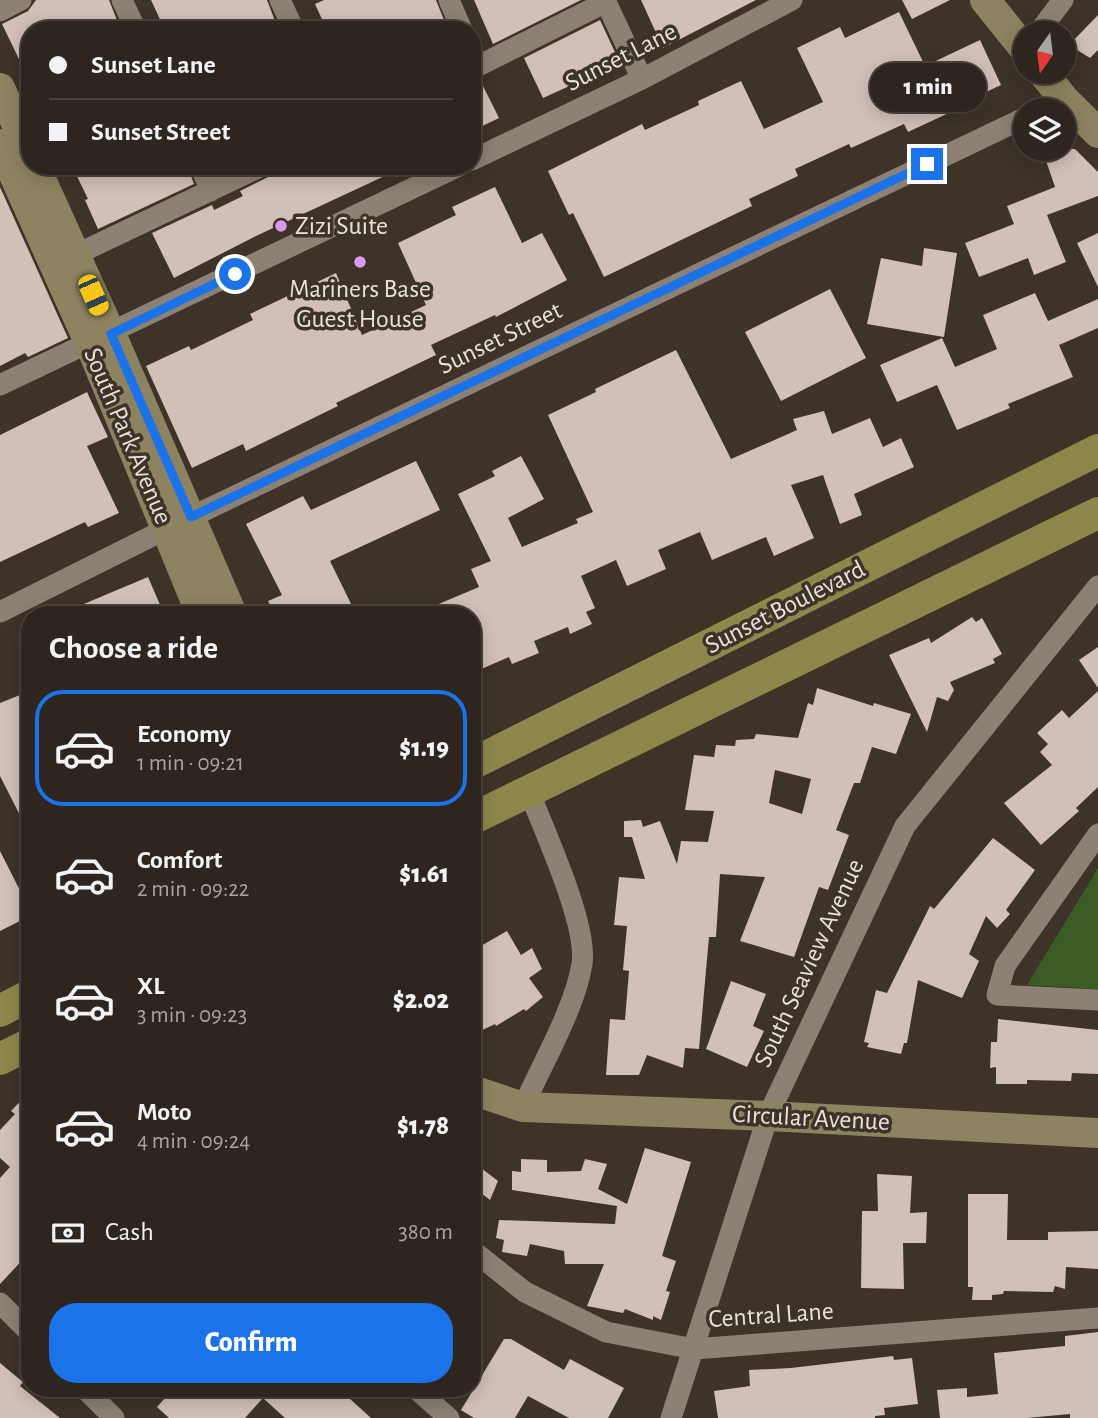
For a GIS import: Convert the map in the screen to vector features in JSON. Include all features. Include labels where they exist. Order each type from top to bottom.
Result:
[{"type":"main road","name":"Sunset Boulevard","points":[[481,759],[1098,450]]},
{"type":"main road","name":"Sunset Boulevard","points":[[481,814],[1098,513]]},
{"type":"main road","points":[[0,1012],[21,1000]]},
{"type":"main road","points":[[0,1059],[21,1048]]},
{"type":"street","points":[[0,11],[21,0]]},
{"type":"street","points":[[122,0],[132,21]]},
{"type":"street","points":[[280,0],[290,21]]},
{"type":"street","points":[[449,0],[459,21]]},
{"type":"street","points":[[985,0],[1013,36]]},
{"type":"street","points":[[1047,21],[1063,0]]},
{"type":"street","points":[[481,59],[606,1],[642,79]]},
{"type":"street","name":"Sunset Lane","points":[[481,156],[642,79],[782,2]]},
{"type":"street","points":[[0,88],[21,134]]},
{"type":"street","points":[[1076,120],[1098,133]]},
{"type":"street","name":"Sunset Street","points":[[0,612],[179,523],[1013,123]]},
{"type":"street","name":"South Park Avenue","points":[[0,144],[100,339],[179,523],[227,606]]},
{"type":"street","name":"South Park Avenue","points":[[39,175],[75,256],[100,339]]},
{"type":"street","points":[[204,175],[211,191]]},
{"type":"street","points":[[75,256],[244,175]]},
{"type":"street","points":[[0,385],[440,175]]},
{"type":"street","name":"South Park Avenue","points":[[179,523],[199,606]]},
{"type":"street","name":"South Seaview Avenue","points":[[671,1418],[768,1116],[905,826],[1098,586]]},
{"type":"street","points":[[481,1093],[523,1107],[565,1017],[576,989],[582,961],[582,938],[571,901],[528,791]]},
{"type":"street","points":[[1098,834],[1005,966],[997,995],[1098,1000]]},
{"type":"street","name":"Circular Avenue","points":[[523,1107],[1098,1133]]},
{"type":"street","name":"Central Lane","points":[[481,1257],[525,1292],[606,1332],[694,1349],[1098,1318]]},
{"type":"street","points":[[0,1303],[21,1324]]},
{"type":"street","points":[[93,1397],[114,1418]]},
{"type":"street","points":[[425,1397],[449,1418]]},
{"type":"green space","points":[[1098,868],[1098,989],[1027,985]]},
{"type":"building","points":[[36,0],[109,0],[117,21],[21,21],[21,63],[2,24],[28,11]]},
{"type":"building","points":[[151,0],[267,0],[275,21],[161,21]]},
{"type":"building","points":[[324,0],[436,0],[444,21],[323,21],[315,4]]},
{"type":"building","points":[[474,0],[581,0],[493,44]]},
{"type":"building","points":[[641,0],[756,0],[663,48]]},
{"type":"building","points":[[902,0],[950,0],[912,19]]},
{"type":"building","points":[[899,12],[925,66],[980,40],[1001,85],[908,132],[904,124],[851,148],[849,144],[795,169],[798,176],[749,199],[752,206],[604,277],[573,213],[569,215],[548,171],[642,124],[645,130],[699,105],[698,101],[741,81],[764,129],[823,102],[797,48],[840,27],[845,38]]},
{"type":"building","points":[[1098,15],[1098,50],[1090,58],[1076,49],[1076,38]]},
{"type":"building","points":[[600,20],[620,63],[543,98],[524,58]]},
{"type":"building","points":[[481,82],[499,118],[481,127]]},
{"type":"building","points":[[1076,150],[1098,172],[1098,196],[1047,215],[1066,262],[1034,275],[1028,258],[979,277],[965,243],[1014,224],[1007,206],[1055,187],[1046,161],[1076,161]]},
{"type":"building","points":[[76,175],[190,175],[194,184],[98,229],[85,200],[88,199]]},
{"type":"building","points":[[387,175],[174,278],[152,233],[212,205],[214,210],[243,196],[240,191],[268,177]]},
{"type":"building","points":[[0,187],[68,338],[28,357],[25,353],[0,366]]},
{"type":"building","points":[[495,187],[522,243],[542,233],[567,280],[496,317],[495,315],[431,345],[436,355],[336,403],[338,406],[246,451],[243,444],[192,468],[146,366],[189,346],[191,350],[253,320],[250,314],[336,273],[362,335],[426,305],[398,243],[456,215],[452,207]]},
{"type":"building","points":[[1098,233],[1098,287],[1077,243]]},
{"type":"building","points":[[924,248],[957,253],[944,337],[867,324],[881,258],[922,266]]},
{"type":"building","points":[[830,289],[866,358],[781,401],[745,332]]},
{"type":"building","points":[[1035,293],[1048,321],[1098,299],[1098,328],[1059,345],[1073,377],[1008,404],[1010,408],[957,430],[937,385],[897,402],[880,365],[942,338],[955,367],[997,349],[983,315]]},
{"type":"building","points":[[676,350],[731,459],[797,430],[793,419],[824,411],[832,434],[870,418],[883,447],[901,438],[914,467],[854,494],[862,515],[840,524],[823,475],[791,485],[814,538],[774,556],[766,537],[712,560],[700,532],[658,550],[666,569],[627,586],[616,560],[581,576],[595,608],[586,612],[592,624],[570,634],[568,627],[534,641],[539,653],[512,664],[509,657],[481,669],[481,606],[434,606],[479,587],[471,569],[491,561],[458,494],[495,476],[492,471],[521,456],[544,499],[508,518],[522,547],[578,523],[576,519],[593,512],[548,415],[596,392],[595,389]]},
{"type":"building","points":[[87,392],[108,437],[87,446],[119,513],[88,527],[85,522],[0,562],[0,435]]},
{"type":"building","points":[[416,461],[440,510],[330,561],[352,606],[271,606],[268,601],[282,595],[246,524],[303,496],[311,510]]},
{"type":"building","points":[[148,577],[161,606],[79,606]]},
{"type":"building","points":[[972,617],[976,622],[982,618],[1002,654],[993,659],[995,663],[950,682],[954,690],[948,701],[937,697],[927,732],[889,655],[929,638],[931,643]]},
{"type":"building","points":[[1098,647],[1098,688],[1079,660]]},
{"type":"building","points":[[817,688],[873,706],[874,703],[911,714],[896,754],[872,747],[860,783],[854,783],[836,830],[849,835],[828,890],[819,887],[794,957],[740,941],[765,877],[720,874],[716,937],[709,937],[699,1049],[685,1048],[683,1068],[647,1055],[639,1075],[606,1075],[610,1019],[625,1020],[629,971],[623,970],[627,926],[614,925],[619,877],[645,879],[632,837],[624,837],[624,821],[641,820],[643,827],[660,821],[677,864],[681,841],[708,842],[714,811],[685,810],[694,755],[714,757],[716,745],[735,746],[736,740],[754,739],[756,734],[798,738],[808,703],[813,705]],"holes":[[[775,770],[811,779],[802,814],[769,803]]]},
{"type":"building","points":[[1098,691],[1098,787],[1076,808],[1079,811],[1041,845],[1004,803],[1052,765],[1040,752],[1048,744],[1037,733],[1062,710],[1069,718]]},
{"type":"building","points":[[21,695],[21,817],[0,776],[0,703]]},
{"type":"building","points":[[993,838],[1035,870],[1006,910],[1010,914],[997,928],[986,916],[969,954],[979,961],[962,998],[918,980],[907,1043],[904,1043],[901,1054],[867,1047],[869,1043],[864,1042],[876,990],[887,993],[930,906],[934,909]]},
{"type":"building","points":[[0,851],[21,892],[21,920],[0,931]]},
{"type":"building","points":[[507,931],[521,955],[532,948],[542,969],[529,978],[543,997],[526,1011],[524,1009],[496,1026],[495,1024],[481,1031],[481,946]]},
{"type":"building","points":[[731,981],[766,994],[753,1026],[764,1031],[747,1067],[706,1049]]},
{"type":"building","points":[[998,1019],[1098,1030],[1098,1074],[1072,1073],[1071,1081],[1027,1080],[1027,1084],[996,1084],[996,1067],[990,1068],[991,1042],[997,1042]]},
{"type":"building","points":[[21,1100],[21,1262],[0,1284],[0,1178],[10,1167],[0,1158],[0,1130],[15,1114],[11,1111]]},
{"type":"building","points":[[645,1148],[691,1162],[662,1256],[676,1261],[666,1291],[670,1292],[661,1320],[653,1316],[653,1320],[625,1309],[623,1313],[587,1306],[604,1264],[565,1264],[564,1251],[530,1244],[527,1256],[502,1252],[504,1240],[496,1238],[499,1220],[615,1224],[617,1206],[512,1190],[512,1171],[521,1172],[521,1159],[547,1160],[547,1172],[581,1171],[585,1159],[607,1164],[598,1189],[627,1204]]},
{"type":"building","points":[[481,1168],[498,1181],[490,1200],[481,1193]]},
{"type":"building","points":[[877,1174],[912,1176],[910,1213],[927,1212],[926,1243],[903,1243],[904,1289],[861,1288],[862,1211],[878,1211]]},
{"type":"building","points":[[968,1194],[1008,1194],[1007,1240],[1048,1240],[1048,1232],[1098,1231],[1098,1269],[1066,1267],[1065,1289],[1055,1286],[1053,1292],[1004,1291],[1003,1294],[992,1295],[992,1300],[972,1300],[973,1287],[968,1287]]},
{"type":"building","points":[[1098,1332],[1098,1418],[1070,1418],[1070,1414],[1027,1418],[940,1418],[937,1390],[967,1388],[967,1397],[998,1394],[994,1353],[1065,1346],[1065,1336]]},
{"type":"building","points":[[504,1339],[511,1339],[564,1370],[570,1359],[624,1388],[608,1418],[569,1418],[528,1396],[515,1418],[474,1418],[461,1410],[469,1397],[481,1397],[481,1377]]},
{"type":"building","points":[[893,1356],[894,1360],[912,1358],[918,1404],[884,1408],[885,1415],[875,1418],[718,1418],[714,1391],[750,1386],[749,1370]]},
{"type":"building","points":[[0,1363],[21,1380],[21,1397],[34,1397],[60,1418],[0,1418]]},
{"type":"building","points":[[166,1397],[348,1397],[371,1418],[285,1418],[263,1398],[245,1418],[169,1418],[157,1407]]},
{"type":"place","name":"Zizi Suite","points":[[281,226]]},
{"type":"place","name":"Mariners Base Guest House","points":[[360,262]]},
{"type":"route","points":[[235,274],[111,334],[191,517],[927,164]]}]
